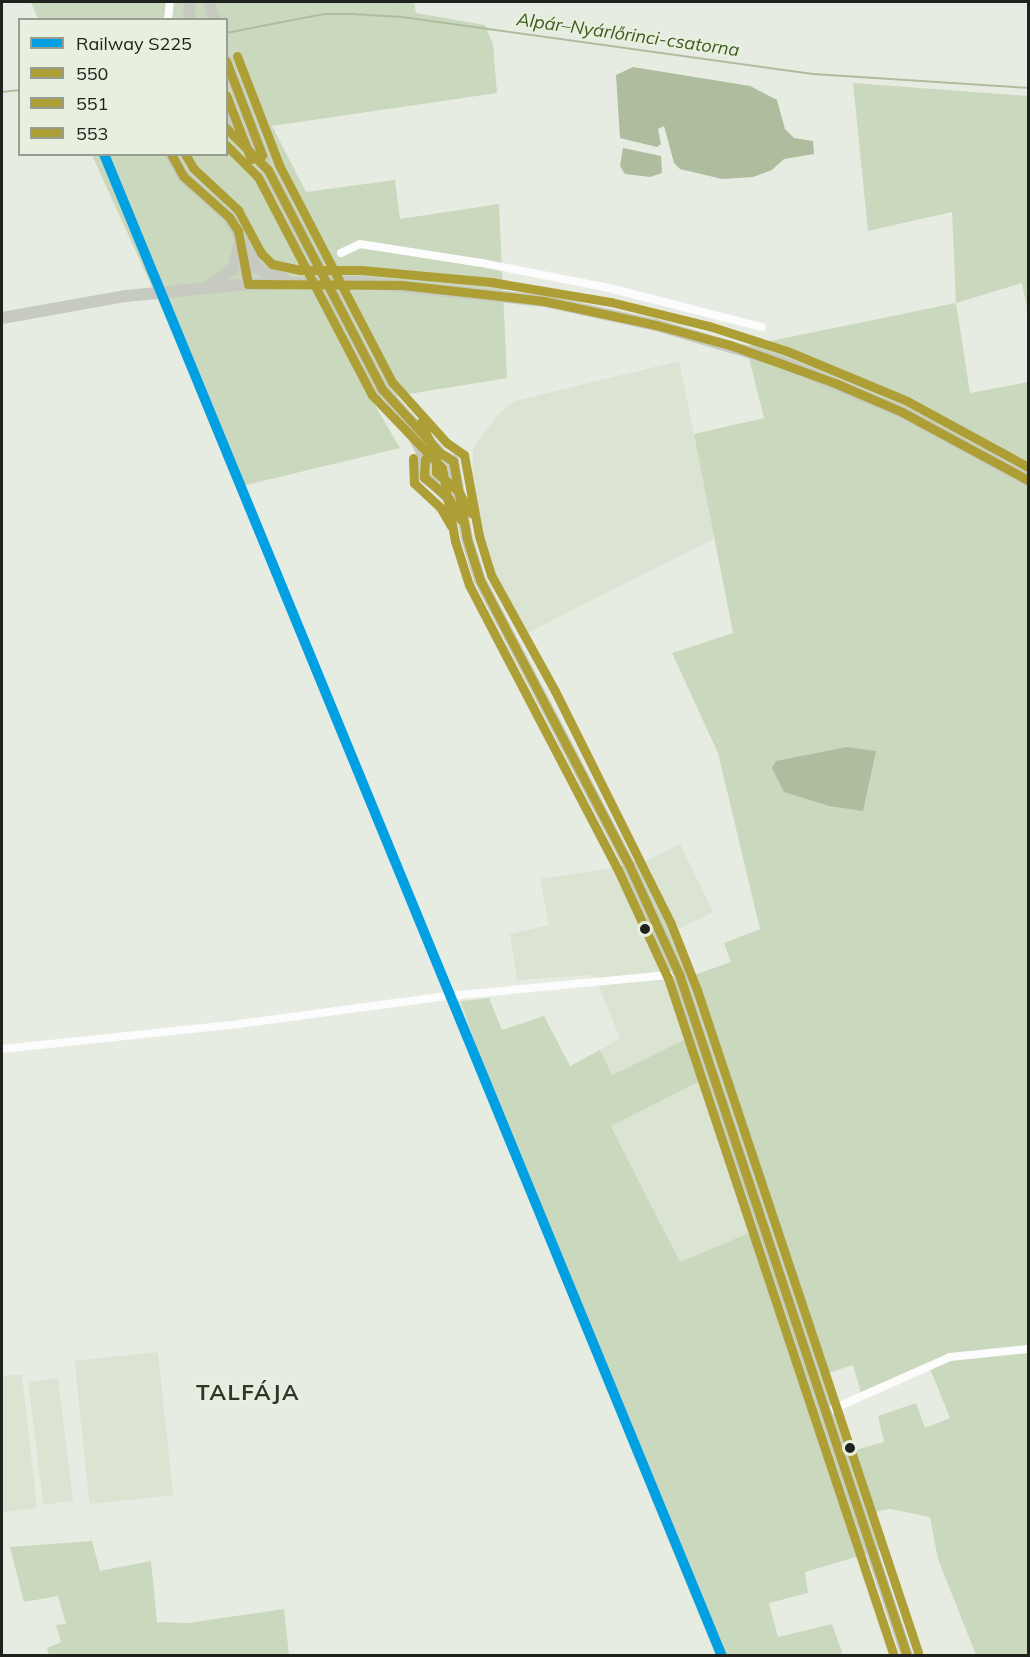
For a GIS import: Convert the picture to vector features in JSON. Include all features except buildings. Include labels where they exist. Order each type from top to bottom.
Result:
[{"type":"main road","points":[[189,18],[192,2]]},
{"type":"main road","points":[[192,2],[194,18]]},
{"type":"main road","points":[[209,2],[213,18]]},
{"type":"main road","points":[[228,65],[268,170],[382,389],[400,412],[440,452],[451,458],[466,534],[480,580],[624,854],[679,974],[907,1656]]},
{"type":"main road","points":[[231,130],[268,170]]},
{"type":"main road","points":[[172,156],[183,176],[229,216],[257,268],[266,275],[302,282]]},
{"type":"main road","points":[[241,237],[248,284]]},
{"type":"main road","points":[[199,288],[233,269],[241,237]]},
{"type":"main road","points":[[2,318],[126,296],[248,284],[302,282],[360,282],[544,302],[657,325],[730,345],[902,412],[1029,480]]},
{"type":"main road","points":[[400,412],[425,459],[424,477],[450,499],[466,534]]},
{"type":"main road","points":[[425,459],[440,452]]},
{"type":"main road","points":[[436,486],[448,483],[455,473]]},
{"type":"street","points":[[168,18],[170,2]]},
{"type":"street","points":[[341,253],[360,244],[482,263],[609,288],[762,327]]},
{"type":"street","points":[[2,1048],[239,1024],[439,997],[679,974]]},
{"type":"street","points":[[826,1412],[950,1357],[1029,1349]]},
{"type":"shaded area","points":[[31,2],[414,2],[416,13],[485,25],[493,44],[497,93],[272,126],[306,192],[395,180],[400,219],[499,204],[507,378],[372,400],[400,448],[242,486],[92,156],[228,156],[228,18],[38,18]]},
{"type":"shaded area","points":[[633,67],[750,86],[777,100],[785,129],[794,138],[813,141],[814,154],[784,159],[772,170],[753,177],[722,179],[680,169],[674,163],[664,126],[658,129],[661,144],[657,147],[620,138],[616,75]]},
{"type":"shaded area","points":[[853,83],[1028,96],[1028,313],[1022,283],[956,303],[952,212],[868,231]]},
{"type":"shaded area","points":[[623,148],[661,156],[662,173],[650,177],[625,174],[620,166]]},
{"type":"shaded area","points":[[956,303],[970,393],[1028,382],[1028,1655],[976,1655],[938,1559],[930,1517],[890,1509],[870,1513],[883,1549],[805,1572],[808,1593],[769,1603],[778,1637],[832,1624],[843,1655],[725,1655],[487,1078],[461,1001],[489,998],[502,1030],[544,1016],[570,1066],[600,1050],[612,1075],[686,1039],[669,987],[613,868],[643,859],[694,975],[731,962],[724,943],[760,929],[718,753],[672,653],[733,633],[694,434],[764,418],[746,346]],"holes":[[[698,1082],[751,1232],[680,1262],[611,1126]],[[853,1365],[863,1400],[930,1369],[950,1418],[925,1428],[916,1403],[878,1416],[884,1442],[852,1451],[828,1373]]]},
{"type":"shaded area","points":[[679,361],[715,538],[524,635],[485,552],[472,488],[473,449],[497,415],[515,401]]},
{"type":"shaded area","points":[[434,457],[450,464],[448,478],[431,481],[426,464]]},
{"type":"shaded area","points":[[847,747],[876,751],[863,811],[829,806],[784,792],[772,768],[776,761]]},
{"type":"shaded area","points":[[680,844],[713,912],[679,929],[646,861]]},
{"type":"shaded area","points":[[613,868],[669,987],[686,1039],[611,1075],[600,1050],[620,1038],[594,975],[517,980],[510,934],[549,925],[540,879]]},
{"type":"shaded area","points":[[448,1001],[461,1001],[487,1078],[725,1655],[715,1655]]},
{"type":"shaded area","points":[[698,1082],[751,1232],[680,1262],[611,1125]]},
{"type":"shaded area","points":[[158,1352],[173,1495],[90,1504],[74,1361]]},
{"type":"shaded area","points":[[22,1374],[37,1508],[2,1512],[2,1376]]},
{"type":"shaded area","points":[[58,1378],[73,1501],[43,1505],[28,1382]]},
{"type":"shaded area","points":[[92,1541],[100,1571],[151,1561],[157,1622],[188,1623],[284,1609],[289,1655],[49,1655],[47,1648],[61,1642],[56,1625],[66,1624],[58,1596],[24,1602],[10,1547]]},
{"type":"waterway","name":"Alpár–Nyárlőrinci-csatorna","points":[[228,33],[324,14],[402,17],[813,74],[1028,88]]},
{"type":"waterway","name":"Alpár–Nyárlőrinci-csatorna","points":[[2,92],[18,90]]},
{"type":"rail line","name":"S225","points":[[105,156],[722,1656]]},
{"type":"transit line","name":"553","points":[[237,56],[279,165],[392,382],[447,443],[464,455],[479,536],[491,575],[555,691],[671,924],[697,990],[918,1652]]},
{"type":"transit line","name":"550","points":[[228,66],[262,155]]},
{"type":"transit line","name":"551","points":[[228,100],[251,159]]},
{"type":"transit line","name":"550","points":[[228,130],[268,170],[382,389],[439,452],[453,461],[467,539],[480,580],[629,865],[679,974],[907,1656]]},
{"type":"transit line","name":"551","points":[[228,147],[258,177],[372,395],[442,468],[455,541],[469,585],[618,870],[668,978],[894,1656]]},
{"type":"transit line","name":"550","points":[[172,156],[183,176],[229,217],[238,231],[248,284],[402,285],[544,301],[656,325],[730,345],[835,383],[902,412],[1028,480]]},
{"type":"transit line","name":"553","points":[[186,156],[193,168],[238,210],[261,253],[272,264],[301,270],[361,270],[491,282],[611,302],[709,326],[787,351],[907,401],[1028,467]]},
{"type":"transit line","name":"553","points":[[421,422],[436,455],[436,472],[458,491],[471,513]]},
{"type":"transit line","name":"551","points":[[413,458],[414,483],[440,507],[451,526]]},
{"type":"transit line","name":"550","points":[[425,459],[424,477],[449,499],[461,520]]},
{"type":"district","name":"TALFÁJA","points":[[248,1393]]}]
